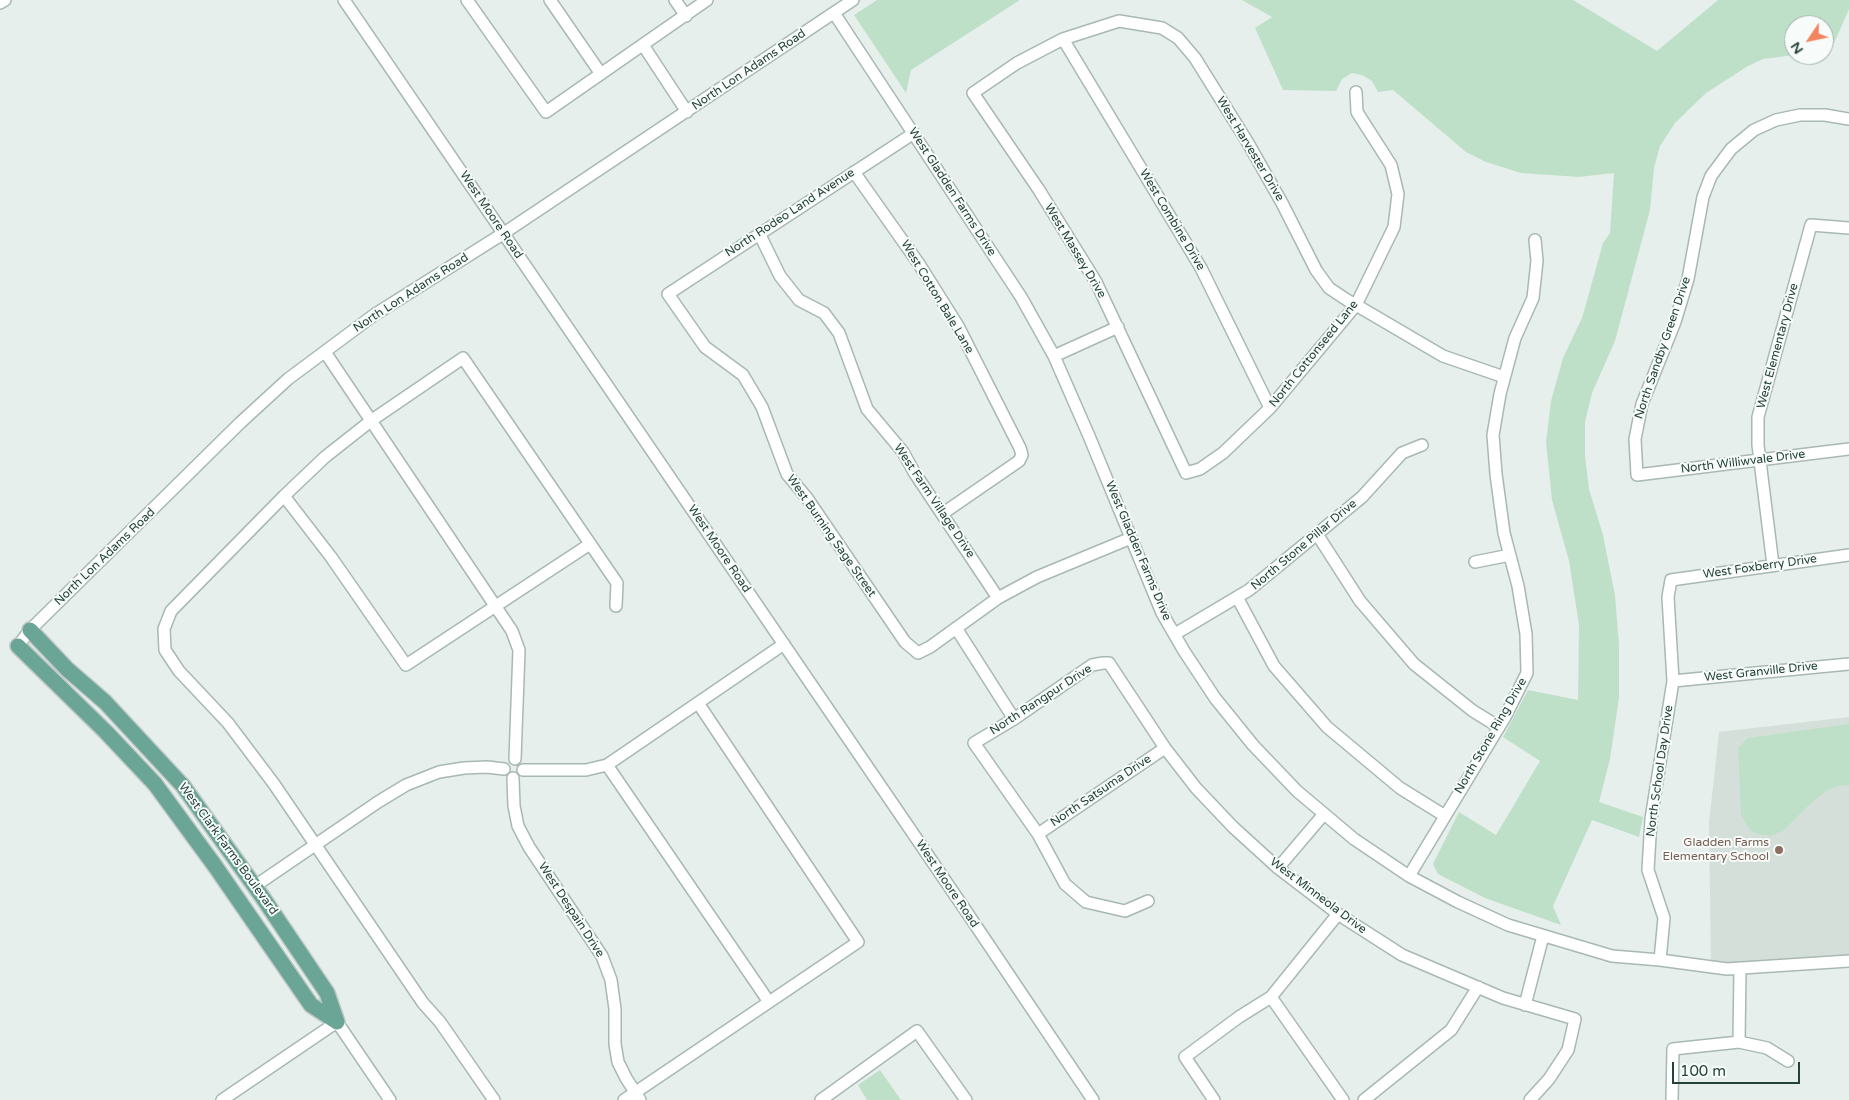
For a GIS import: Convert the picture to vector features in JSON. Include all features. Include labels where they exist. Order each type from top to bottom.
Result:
[{"type":"main road","name":"West Clark Farms Boulevard","points":[[30,630],[67,669],[105,702],[183,786],[255,886],[328,993],[337,1022]]},
{"type":"main road","name":"West Clark Farms Boulevard","points":[[18,646],[106,732],[155,784],[215,866],[311,1005],[337,1022]]},
{"type":"street","points":[[0,3],[5,0]]},
{"type":"street","name":"West Moore Road","points":[[344,0],[1093,1100]]},
{"type":"street","points":[[467,0],[546,112],[708,0]]},
{"type":"street","points":[[550,0],[601,74]]},
{"type":"street","points":[[675,0],[686,16]]},
{"type":"street","name":"North Lon Adams Road","points":[[18,646],[30,630],[240,423],[288,380],[374,315],[504,233],[853,0]]},
{"type":"street","name":"West Gladden Farms Drive","points":[[834,13],[1021,298],[1054,356],[1162,613],[1215,698],[1253,745],[1297,792],[1354,839],[1409,876],[1458,902],[1508,925],[1612,956],[1727,969],[1849,962]]},
{"type":"street","name":"West Harvester Drive","points":[[973,93],[1017,63],[1063,39],[1119,21],[1162,28],[1178,38],[1195,58],[1248,143],[1282,202],[1316,270],[1329,288],[1443,356],[1504,376]]},
{"type":"street","name":"West Combine Drive","points":[[1063,39],[1201,268],[1270,408]]},
{"type":"street","points":[[643,45],[687,112]]},
{"type":"street","name":"North Cottonseed Lane","points":[[1186,474],[1200,469],[1223,453],[1270,408],[1356,305],[1394,227],[1398,194],[1391,165],[1357,112],[1356,92]]},
{"type":"street","name":"West Massey Drive","points":[[973,93],[1038,190],[1096,282],[1186,474]]},
{"type":"street","name":"North Sandby Green Drive","points":[[1637,475],[1636,440],[1642,404],[1675,322],[1688,279],[1703,197],[1711,176],[1731,149],[1754,130],[1776,120],[1800,115],[1825,115],[1849,119]]},
{"type":"street","name":"North Rodeo Land Avenue","points":[[668,294],[914,133]]},
{"type":"street","name":"West Cotton Bale Lane","points":[[854,172],[919,264],[958,326],[1022,455],[1020,461],[942,514]]},
{"type":"street","name":"West Elementary Drive","points":[[1772,566],[1760,460],[1758,417],[1811,225],[1849,228]]},
{"type":"street","name":"West Farm Village Drive","points":[[759,233],[780,276],[800,300],[824,313],[839,333],[867,409],[903,452],[914,472],[998,598]]},
{"type":"street","name":"North Stone Ring Drive","points":[[1409,876],[1499,727],[1527,673],[1526,634],[1518,586],[1504,533],[1496,474],[1494,435],[1504,376],[1515,338],[1533,298],[1537,261],[1535,240]]},
{"type":"street","name":"West Burning Sage Street","points":[[668,294],[705,347],[743,375],[762,407],[787,474],[807,498],[905,642],[918,654],[956,628]]},
{"type":"street","points":[[1054,356],[1118,328]]},
{"type":"street","points":[[325,352],[497,605],[512,630],[519,650],[515,759]]},
{"type":"street","points":[[494,1100],[440,1022],[423,1003],[274,784],[228,723],[178,671],[165,650],[164,629],[171,611],[284,496],[325,458],[372,420],[463,358],[617,583],[616,606]]},
{"type":"street","name":"North Stone Pillar Drive","points":[[1175,634],[1249,590],[1362,497],[1402,454],[1422,445]]},
{"type":"street","name":"North Williwvale Drive","points":[[1637,475],[1849,449]]},
{"type":"street","points":[[284,496],[331,557],[406,665],[590,544]]},
{"type":"street","points":[[1317,534],[1360,601],[1414,664],[1473,711],[1499,727]]},
{"type":"street","points":[[1014,719],[956,628],[998,598],[1037,577],[1131,538]]},
{"type":"street","points":[[1475,562],[1510,555]]},
{"type":"street","name":"West Foxberry Drive","points":[[1671,580],[1849,555]]},
{"type":"street","name":"North School Day Drive","points":[[1660,960],[1664,918],[1648,870],[1651,820],[1673,681],[1668,597],[1671,580]]},
{"type":"street","points":[[1237,598],[1274,666],[1327,727],[1400,788],[1445,816]]},
{"type":"street","points":[[524,770],[586,770],[607,765],[784,644]]},
{"type":"street","name":"North Rangpur Drive","points":[[1038,834],[974,744],[1092,665],[1109,663]]},
{"type":"street","name":"West Minneola Drive","points":[[1109,663],[1164,748],[1196,788],[1233,827],[1278,868],[1338,914],[1402,955],[1503,998],[1574,1020],[1568,1050],[1549,1080],[1530,1100]]},
{"type":"street","name":"West Granville Drive","points":[[1673,681],[1849,664]]},
{"type":"street","points":[[624,1100],[638,1096],[769,1002],[858,942],[698,703]]},
{"type":"street","name":"North Satsuma Drive","points":[[1038,834],[1164,748]]},
{"type":"street","points":[[504,769],[509,761],[515,759]]},
{"type":"street","points":[[515,759],[520,762],[524,770]]},
{"type":"street","points":[[607,765],[769,1002]]},
{"type":"street","points":[[255,886],[406,785],[439,772],[464,768],[487,767],[504,769]]},
{"type":"street","points":[[504,769],[506,775],[513,778],[520,776],[524,770]]},
{"type":"street","name":"West Despain Drive","points":[[513,778],[514,806],[518,826],[529,847],[602,956],[611,980],[615,1008],[615,1044],[618,1062],[638,1096]]},
{"type":"street","points":[[1278,868],[1324,814]]},
{"type":"street","points":[[1038,834],[1065,884],[1086,902],[1125,911],[1148,901]]},
{"type":"street","points":[[1214,1100],[1185,1057],[1239,1017],[1271,997],[1338,914]]},
{"type":"street","points":[[1525,1005],[1544,936]]},
{"type":"street","points":[[1739,1042],[1740,968]]},
{"type":"street","points":[[1364,1100],[1451,1030],[1478,988]]},
{"type":"street","points":[[1271,997],[1343,1100]]},
{"type":"street","points":[[222,1100],[337,1022]]},
{"type":"street","name":"West Clark Farms Boulevard","points":[[337,1022],[390,1100]]},
{"type":"street","points":[[821,1100],[917,1031],[966,1100]]},
{"type":"street","points":[[1672,1100],[1673,1049],[1739,1042],[1767,1048],[1788,1061]]},
{"type":"shaded area","name":"Gladden Farms Elementary School","points":[[1849,717],[1849,961],[1711,967],[1709,823],[1719,732]]},
{"type":"green space","points":[[877,0],[1020,0],[911,70],[906,93],[854,15]]},
{"type":"green space","points":[[1242,0],[1573,0],[1657,51],[1718,0],[1849,0],[1849,9],[1834,43],[1834,15],[1784,15],[1784,56],[1763,59],[1748,66],[1706,93],[1675,123],[1660,146],[1654,168],[1650,210],[1615,341],[1592,393],[1585,422],[1585,456],[1589,489],[1603,535],[1615,595],[1619,644],[1619,698],[1610,759],[1599,802],[1643,817],[1639,837],[1592,820],[1553,906],[1561,925],[1485,898],[1438,874],[1433,864],[1459,812],[1496,835],[1540,761],[1503,737],[1528,690],[1578,700],[1579,625],[1569,561],[1552,500],[1546,442],[1551,401],[1563,358],[1582,318],[1603,243],[1610,233],[1614,173],[1579,177],[1521,173],[1486,162],[1466,152],[1393,90],[1378,92],[1372,81],[1362,75],[1352,73],[1342,79],[1336,91],[1283,90],[1255,28],[1272,17]]},
{"type":"green space","points":[[1849,724],[1849,785],[1838,786],[1826,791],[1783,831],[1770,836],[1757,834],[1749,829],[1741,815],[1738,748],[1748,738]]},
{"type":"green space","points":[[880,1070],[901,1100],[867,1100],[858,1085]]},
{"type":"place","name":"Gladden Farms Elementary School","points":[[1779,850]]}]
